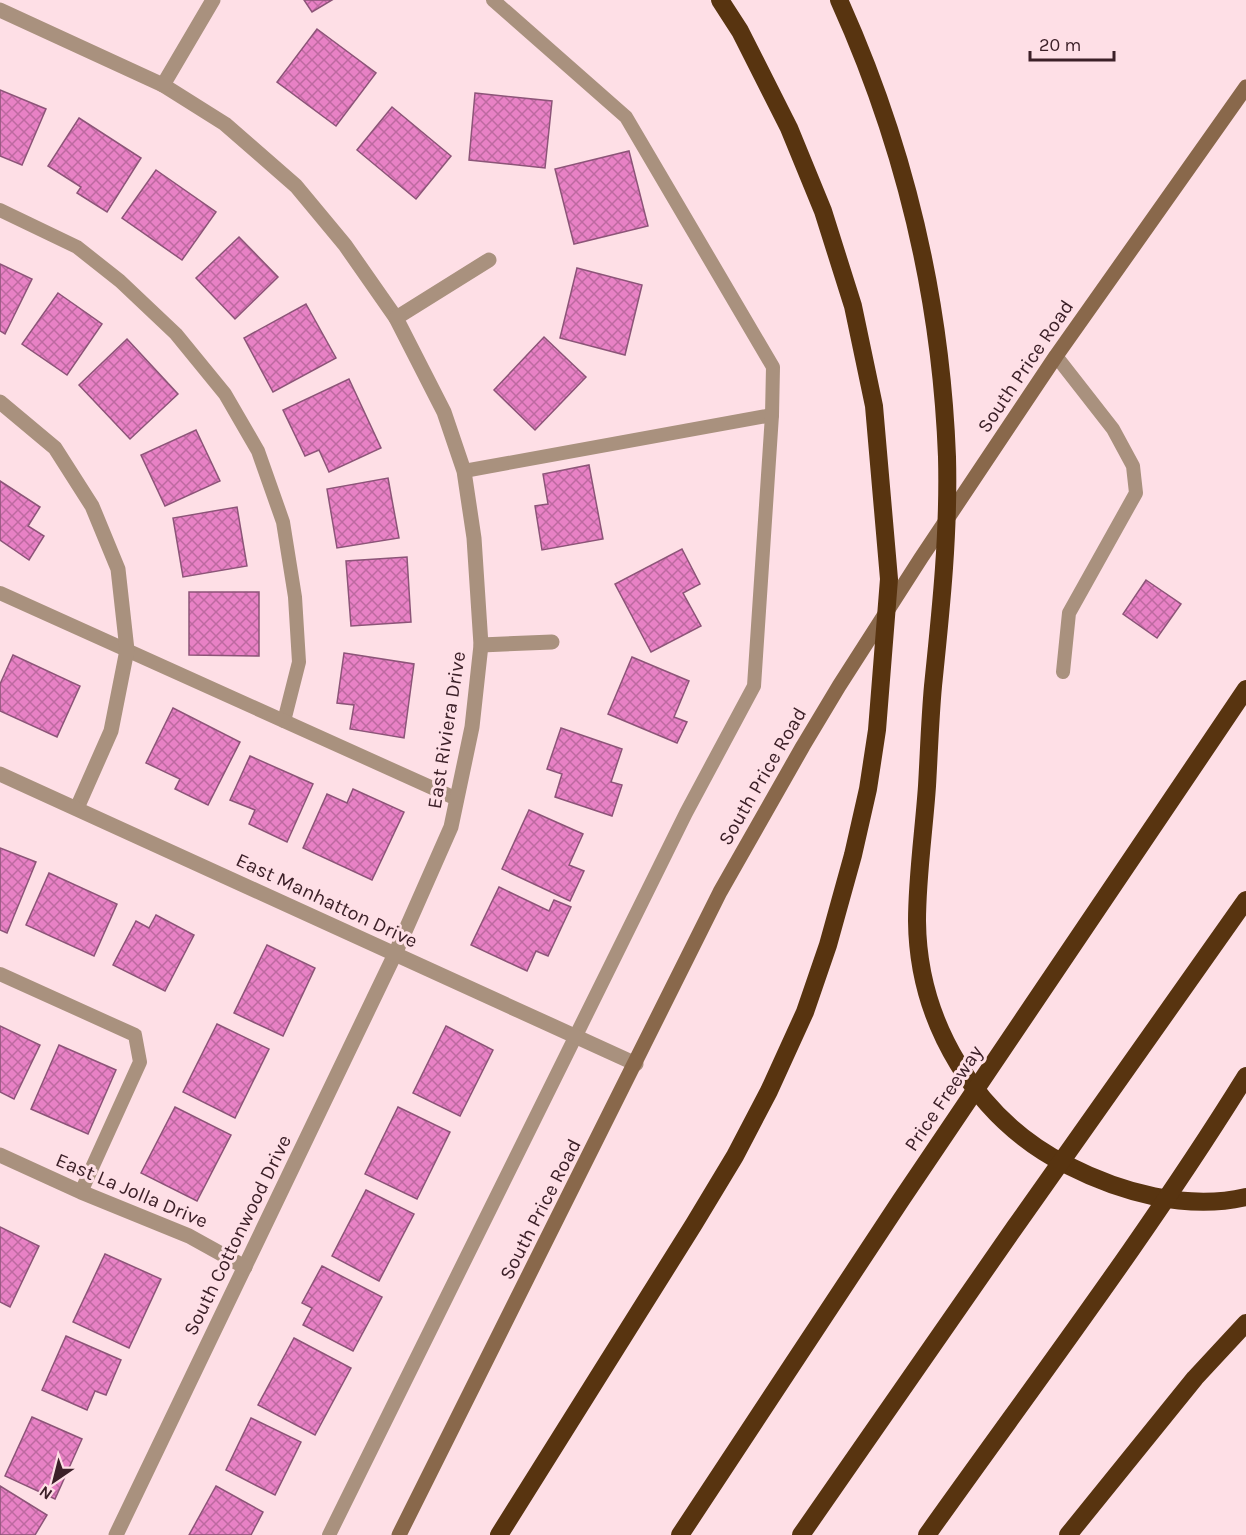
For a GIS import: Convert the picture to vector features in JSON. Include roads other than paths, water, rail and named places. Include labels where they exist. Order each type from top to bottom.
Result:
[{"type":"highway","points":[[499,1535],[700,1215],[735,1156],[769,1091],[805,1012],[828,945],[858,833],[875,742],[889,579],[874,406],[853,306],[823,211],[789,128],[740,31],[720,0]]},
{"type":"highway","points":[[839,0],[883,109],[909,199],[927,275],[941,362],[947,459],[943,602],[933,688],[917,922],[921,964],[933,1009],[943,1038],[958,1066],[984,1100],[1012,1130],[1048,1156],[1095,1179],[1140,1194],[1194,1202],[1234,1200],[1246,1197]]},
{"type":"highway","name":"Price Freeway","points":[[680,1535],[901,1200],[1245,690]]},
{"type":"highway","points":[[801,1535],[1246,900]]},
{"type":"highway","points":[[927,1535],[1091,1305],[1214,1128],[1246,1076]]},
{"type":"highway","points":[[1068,1535],[1195,1378],[1246,1323]]},
{"type":"main road","name":"South Price Road","points":[[399,1535],[720,892],[839,686],[921,558],[1056,356],[1246,87]]},
{"type":"street","points":[[163,85],[213,0]]},
{"type":"street","name":"East Riviera Drive","points":[[0,10],[163,85],[225,124],[296,186],[345,245],[396,318],[444,412],[464,471],[474,538],[481,645],[472,727],[451,827],[395,954]]},
{"type":"street","points":[[396,318],[489,260]]},
{"type":"street","points":[[0,402],[56,448],[92,506],[118,569],[127,650],[111,730],[77,808]]},
{"type":"street","name":"East Riviera Drive","points":[[481,645],[552,642]]},
{"type":"street","name":"East Manhatton Drive","points":[[0,774],[636,1064]]},
{"type":"street","name":"South Cottonwood Drive","points":[[116,1535],[395,954]]},
{"type":"street","name":"East La Jolla Drive","points":[[0,1155],[81,1192],[189,1236],[245,1267]]},
{"type":"lane","points":[[330,1535],[686,813],[754,686],[772,415],[773,367],[626,117],[492,0]]},
{"type":"lane","points":[[0,210],[77,247],[120,281],[176,334],[218,386],[258,451],[283,522],[295,597],[299,662],[284,721]]},
{"type":"lane","points":[[1056,356],[1113,429],[1133,466],[1136,493],[1069,613],[1063,672]]},
{"type":"lane","points":[[464,471],[772,415]]},
{"type":"lane","points":[[0,592],[457,799]]},
{"type":"lane","points":[[0,974],[135,1035],[140,1062],[81,1192]]}]
